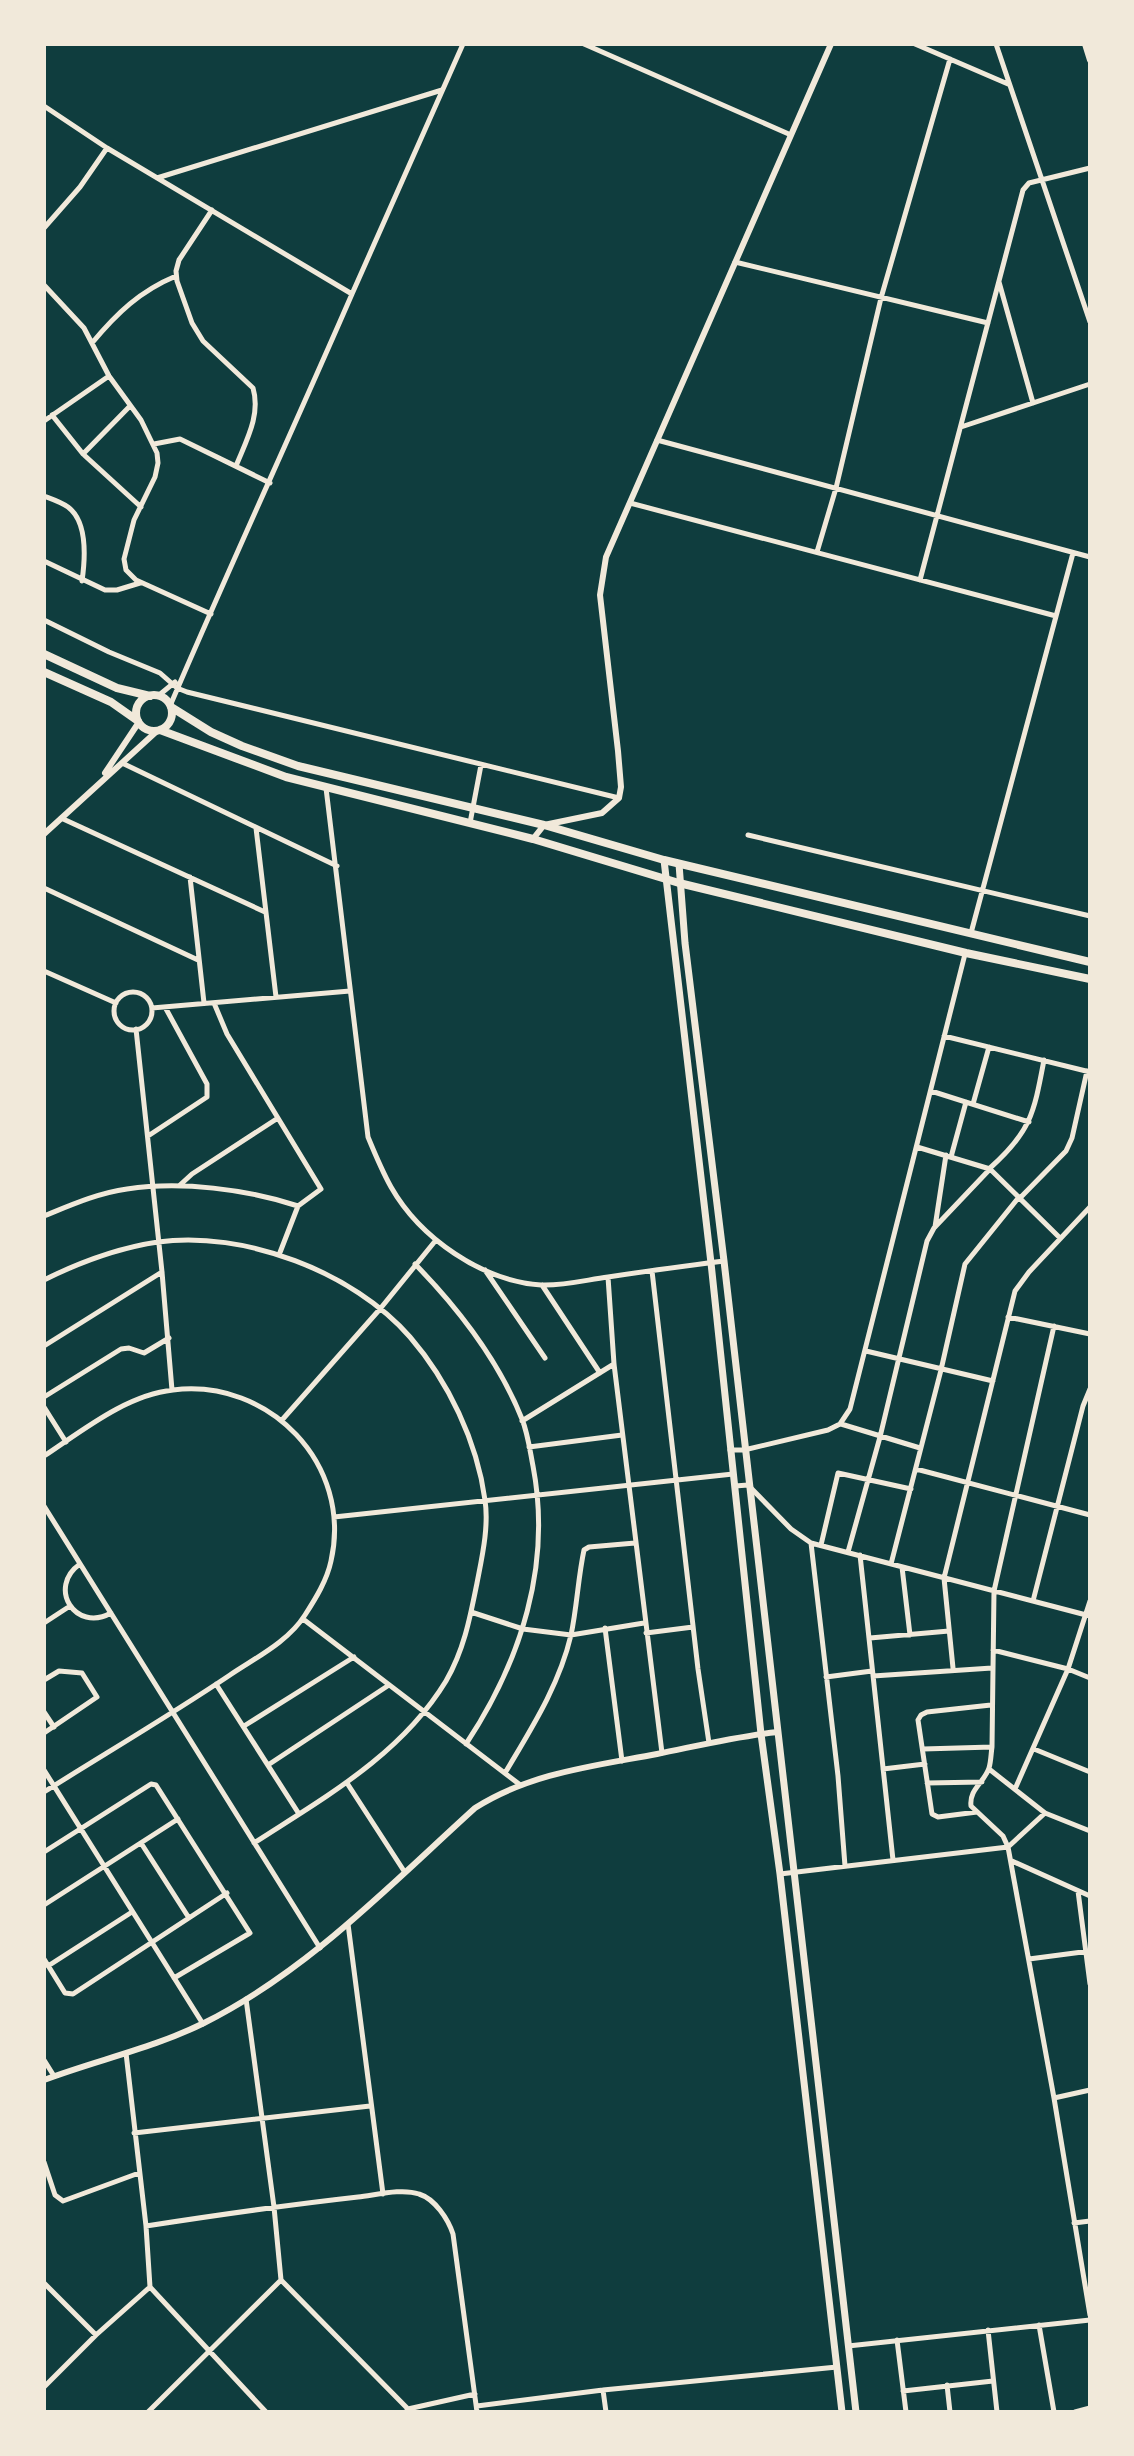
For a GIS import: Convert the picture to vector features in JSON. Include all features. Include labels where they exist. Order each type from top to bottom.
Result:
[{"type":"main road","points":[[44,654],[117,688],[154,696],[196,723],[242,746],[298,766],[544,825],[679,864],[1090,962]]},
{"type":"main road","points":[[44,672],[111,702],[145,729],[188,738],[258,768],[533,839],[666,880],[966,953],[1090,979]]},
{"type":"main road","points":[[111,702],[117,688]]},
{"type":"main road","points":[[138,722],[138,704],[154,696]]},
{"type":"main road","points":[[159,730],[171,719],[170,706]]},
{"type":"main road","points":[[188,738],[196,723]]},
{"type":"main road","points":[[664,860],[761,1734],[842,2412]]},
{"type":"main road","points":[[679,864],[856,2412]]},
{"type":"main road","points":[[818,2209],[833,2208]]},
{"type":"street","points":[[170,706],[175,686],[270,483],[463,44]]},
{"type":"street","points":[[584,44],[791,135]]},
{"type":"street","points":[[533,839],[544,825],[602,813],[619,798],[619,761],[600,595],[606,557],[831,44]]},
{"type":"street","points":[[915,44],[1009,84]]},
{"type":"street","points":[[996,44],[1090,322]]},
{"type":"street","points":[[1085,44],[1090,60]]},
{"type":"street","points":[[817,552],[836,488],[881,298],[950,59]]},
{"type":"street","points":[[157,178],[442,90]]},
{"type":"street","points":[[44,106],[107,148],[352,294]]},
{"type":"street","points":[[45,224],[80,187],[107,148]]},
{"type":"street","points":[[920,580],[1023,190],[1029,183],[1090,168]]},
{"type":"street","points":[[212,210],[179,260],[176,276],[192,323],[203,341],[253,388],[255,413],[236,466]]},
{"type":"street","points":[[735,262],[988,323]]},
{"type":"street","points":[[92,343],[132,300],[176,276]]},
{"type":"street","points":[[999,281],[1033,403]]},
{"type":"street","points":[[44,285],[75,315],[109,376],[154,444],[158,463],[155,477],[134,520],[124,565],[130,575],[141,582],[211,614]]},
{"type":"street","points":[[44,421],[109,376]]},
{"type":"street","points":[[960,427],[1090,384]]},
{"type":"street","points":[[83,454],[130,405]]},
{"type":"street","points":[[52,415],[83,454],[141,507]]},
{"type":"street","points":[[154,444],[180,439],[270,483]]},
{"type":"street","points":[[657,440],[1090,557]]},
{"type":"street","points":[[44,496],[68,507],[74,514],[84,550],[82,581]]},
{"type":"street","points":[[630,503],[1056,616]]},
{"type":"street","points":[[971,933],[1073,553]]},
{"type":"street","points":[[44,561],[82,581],[113,591],[141,582]]},
{"type":"street","points":[[44,620],[160,673],[175,686],[239,706],[619,798]]},
{"type":"street","points":[[154,696],[175,686]]},
{"type":"street","points":[[98,783],[138,722]]},
{"type":"street","points":[[44,834],[159,730]]},
{"type":"street","points":[[122,763],[337,866]]},
{"type":"street","points":[[470,823],[481,765]]},
{"type":"street","points":[[326,787],[368,1137],[392,1189],[407,1210],[436,1240],[484,1270],[511,1280],[542,1285],[724,1261]]},
{"type":"street","points":[[61,818],[265,912]]},
{"type":"street","points":[[256,827],[276,997]]},
{"type":"street","points":[[748,835],[1090,916]]},
{"type":"street","points":[[190,876],[204,1003]]},
{"type":"street","points":[[44,888],[198,960]]},
{"type":"street","points":[[730,1450],[744,1450],[828,1430],[840,1424],[850,1409],[966,953]]},
{"type":"street","points":[[44,971],[116,1003]]},
{"type":"street","points":[[152,1008],[350,991]]},
{"type":"street","points":[[135,992],[146,997],[152,1008],[146,1024],[136,1029],[120,1024],[114,1014],[116,1003],[124,994],[135,992]]},
{"type":"street","points":[[214,1003],[227,1034],[321,1189],[298,1206],[279,1255]]},
{"type":"street","points":[[148,1136],[207,1097],[209,1092],[165,1007]]},
{"type":"street","points":[[136,1029],[172,1390]]},
{"type":"street","points":[[891,1564],[965,1264],[1020,1197],[1066,1151],[1089,1072],[944,1036]]},
{"type":"street","points":[[934,1228],[949,1156],[989,1047]]},
{"type":"street","points":[[848,1552],[880,1437],[927,1241],[934,1228],[1015,1144],[1030,1122],[1044,1060]]},
{"type":"street","points":[[931,1091],[1030,1122]]},
{"type":"street","points":[[180,1185],[278,1118]]},
{"type":"street","points":[[917,1147],[990,1169],[1060,1238]]},
{"type":"street","points":[[44,1216],[85,1199],[127,1189],[180,1185],[268,1196],[298,1206]]},
{"type":"street","points":[[953,1668],[944,1578],[1015,1291],[1090,1207]]},
{"type":"street","points":[[282,1420],[436,1240]]},
{"type":"street","points":[[44,1280],[73,1265],[159,1242],[199,1241],[246,1246],[279,1255],[335,1279],[380,1309],[409,1337],[439,1377],[462,1420],[486,1502],[484,1547],[466,1639],[447,1679],[425,1711],[384,1754],[347,1783],[254,1843]]},
{"type":"street","points":[[415,1264],[471,1327],[522,1421],[539,1496],[540,1543],[523,1629],[505,1678],[466,1744]]},
{"type":"street","points":[[484,1270],[545,1358]]},
{"type":"street","points":[[652,1271],[709,1743]]},
{"type":"street","points":[[44,1346],[162,1272]]},
{"type":"street","points":[[608,1277],[622,1435],[662,1753]]},
{"type":"street","points":[[542,1285],[600,1373]]},
{"type":"street","points":[[1008,1317],[1090,1334]]},
{"type":"street","points":[[848,2346],[1090,2317],[1008,1847],[1003,1836],[971,1806],[970,1799],[989,1769],[994,1591],[1054,1326]]},
{"type":"street","points":[[44,1397],[121,1349],[144,1353],[169,1338]]},
{"type":"street","points":[[866,1351],[993,1381]]},
{"type":"street","points":[[522,1421],[614,1364]]},
{"type":"street","points":[[44,1456],[136,1400],[172,1390],[200,1388],[224,1392],[245,1398],[282,1420],[315,1457],[328,1487],[334,1517],[331,1561],[325,1582],[303,1619],[272,1647],[44,1792]]},
{"type":"street","points":[[1033,1601],[1090,1389]]},
{"type":"street","points":[[44,1407],[66,1442]]},
{"type":"street","points":[[840,1424],[920,1448]]},
{"type":"street","points":[[529,1447],[622,1435]]},
{"type":"street","points":[[916,1469],[1090,1515]]},
{"type":"street","points":[[821,1545],[838,1473],[911,1489]]},
{"type":"street","points":[[334,1517],[733,1474]]},
{"type":"street","points":[[734,1486],[748,1485],[791,1529],[811,1543],[1088,1615]]},
{"type":"street","points":[[44,1506],[320,1948]]},
{"type":"street","points":[[505,1773],[548,1698],[571,1635],[584,1550],[635,1543]]},
{"type":"street","points":[[811,1543],[838,1776],[845,1866]]},
{"type":"street","points":[[860,1555],[893,1860]]},
{"type":"street","points":[[80,1564],[72,1571],[66,1584],[65,1593],[70,1606],[76,1613],[89,1618],[111,1613]]},
{"type":"street","points":[[902,1567],[910,1635]]},
{"type":"street","points":[[1015,1789],[1068,1669],[1088,1615],[1090,1601]]},
{"type":"street","points":[[44,1623],[70,1606]]},
{"type":"street","points":[[471,1612],[523,1629],[571,1635],[644,1623]]},
{"type":"street","points":[[303,1619],[519,1784]]},
{"type":"street","points":[[646,1633],[693,1627]]},
{"type":"street","points":[[605,1628],[622,1761]]},
{"type":"street","points":[[870,1638],[949,1631]]},
{"type":"street","points":[[993,1650],[1068,1669],[1090,1678]]},
{"type":"street","points":[[244,1726],[354,1657]]},
{"type":"street","points":[[826,1677],[992,1668]]},
{"type":"street","points":[[44,1680],[59,1671],[82,1673],[97,1697],[44,1733]]},
{"type":"street","points":[[216,1684],[299,1814]]},
{"type":"street","points":[[268,1765],[389,1685]]},
{"type":"street","points":[[977,1812],[935,1816],[929,1807],[918,1720],[922,1713],[991,1705]]},
{"type":"street","points":[[44,1712],[54,1727]]},
{"type":"street","points":[[44,2080],[203,2024],[246,1999],[320,1948],[475,1808],[519,1784],[562,1772],[778,1732]]},
{"type":"street","points":[[923,1749],[992,1747]]},
{"type":"street","points":[[1034,1749],[1090,1772]]},
{"type":"street","points":[[883,1769],[925,1764]]},
{"type":"street","points":[[989,1769],[1045,1813],[1090,1831]]},
{"type":"street","points":[[44,1770],[203,2024]]},
{"type":"street","points":[[927,1783],[982,1782]]},
{"type":"street","points":[[347,1783],[404,1871]]},
{"type":"street","points":[[44,1852],[153,1784],[227,1893],[250,1933],[174,1978]]},
{"type":"street","points":[[780,1874],[1008,1847],[1045,1813]]},
{"type":"street","points":[[44,1905],[178,1819]]},
{"type":"street","points":[[141,1843],[189,1918]]},
{"type":"street","points":[[1011,1861],[1090,1896]]},
{"type":"street","points":[[1078,1891],[1090,1984]]},
{"type":"street","points":[[132,1912],[46,1962],[65,1993],[73,1994],[227,1893]]},
{"type":"street","points":[[348,1923],[383,2194]]},
{"type":"street","points":[[1029,1959],[1087,1951]]},
{"type":"street","points":[[246,1999],[281,2280],[407,2411],[475,2394]]},
{"type":"street","points":[[126,2053],[150,2287],[266,2412]]},
{"type":"street","points":[[44,2060],[54,2076]]},
{"type":"street","points":[[1054,2098],[1090,2090]]},
{"type":"street","points":[[134,2133],[370,2106]]},
{"type":"street","points":[[44,2162],[55,2195],[63,2201],[139,2173]]},
{"type":"street","points":[[146,2226],[383,2194],[417,2193],[424,2196],[449,2222],[453,2234],[477,2409],[603,2390],[837,2367]]},
{"type":"street","points":[[1074,2223],[1090,2221]]},
{"type":"street","points":[[148,2412],[281,2280]]},
{"type":"street","points":[[44,2283],[96,2335]]},
{"type":"street","points":[[44,2387],[150,2287]]},
{"type":"street","points":[[1039,2325],[1054,2412]]},
{"type":"street","points":[[988,2330],[997,2412]]},
{"type":"street","points":[[897,2340],[906,2412]]},
{"type":"street","points":[[903,2391],[993,2381]]},
{"type":"street","points":[[947,2385],[950,2412]]},
{"type":"street","points":[[603,2390],[606,2412]]},
{"type":"street","points":[[1075,2412],[1090,2408]]}]
